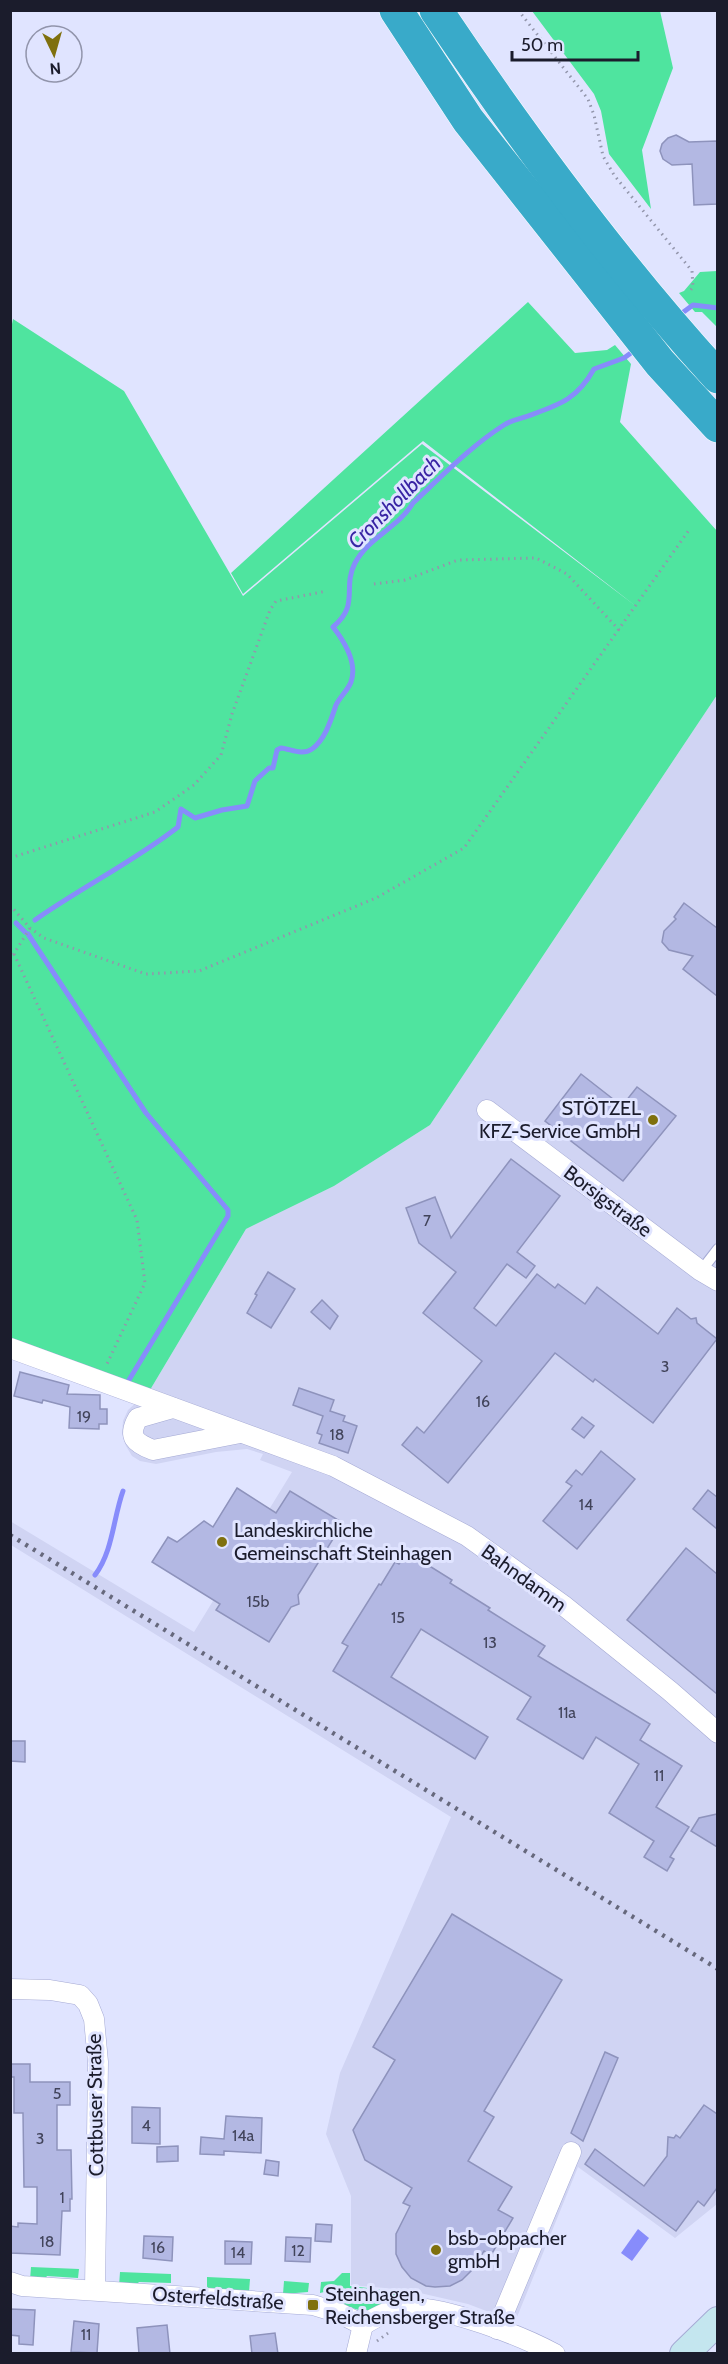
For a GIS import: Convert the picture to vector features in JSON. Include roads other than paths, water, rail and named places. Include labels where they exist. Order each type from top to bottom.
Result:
[{"type":"highway","points":[[396,10],[468,120],[631,302],[687,343],[717,377]]},
{"type":"highway","points":[[436,10],[631,302],[660,363],[717,426]]},
{"type":"main road","points":[[684,2354],[717,2321]]},
{"type":"street","name":"Borsigstraße","points":[[487,1110],[709,1276]]},
{"type":"street","name":"Bahndamm","points":[[10,1348],[333,1466],[467,1536],[563,1605],[670,1691],[717,1733]]},
{"type":"street","points":[[173,1408],[138,1418],[132,1428],[134,1438],[140,1445],[153,1450],[240,1433]]},
{"type":"street","name":"Cottbuser Straße","points":[[10,1989],[50,1990],[80,1995],[88,2004],[94,2019],[98,2062],[95,2290]]},
{"type":"street","points":[[497,2329],[571,2152]]},
{"type":"street","name":"Osterfeldstraße","points":[[10,2282],[22,2286],[313,2305],[339,2313],[360,2340]]},
{"type":"street","points":[[360,2340],[386,2311],[410,2307],[435,2310],[497,2329],[555,2354]]},
{"type":"lane","name":"Borsigstraße","points":[[709,1276],[717,1250]]},
{"type":"waterway","name":"Cronshollbach","points":[[678,316],[693,305],[718,308]]},
{"type":"waterway","name":"Cronshollbach","points":[[35,920],[143,852],[178,827],[181,809],[195,818],[247,806],[255,781],[269,768],[273,768],[277,750],[281,748],[304,752],[317,745],[327,729],[336,705],[348,688],[353,674],[353,667],[345,645],[333,627],[346,611],[351,572],[361,554],[400,519],[413,503],[446,472],[492,433],[509,422],[565,400],[580,388],[594,369],[624,358],[635,350]]},
{"type":"waterway","points":[[16,923],[25,932]]},
{"type":"waterway","points":[[28,934],[146,1113],[228,1210],[228,1216],[129,1380]]},
{"type":"waterway","points":[[95,1575],[106,1556],[123,1491]]},
{"type":"railway","points":[[10,1535],[718,1969]]},
{"type":"place","name":"STÖTZEL KFZ-Service GmbH","points":[[653,1120]]},
{"type":"place","name":"Landeskirchliche Gemeinschaft Steinhagen","points":[[222,1542]]},
{"type":"place","name":"bsb-obpacher gmbH","points":[[436,2250]]},
{"type":"place","name":"Steinhagen, Reichensberger Straße","points":[[313,2305]]}]
